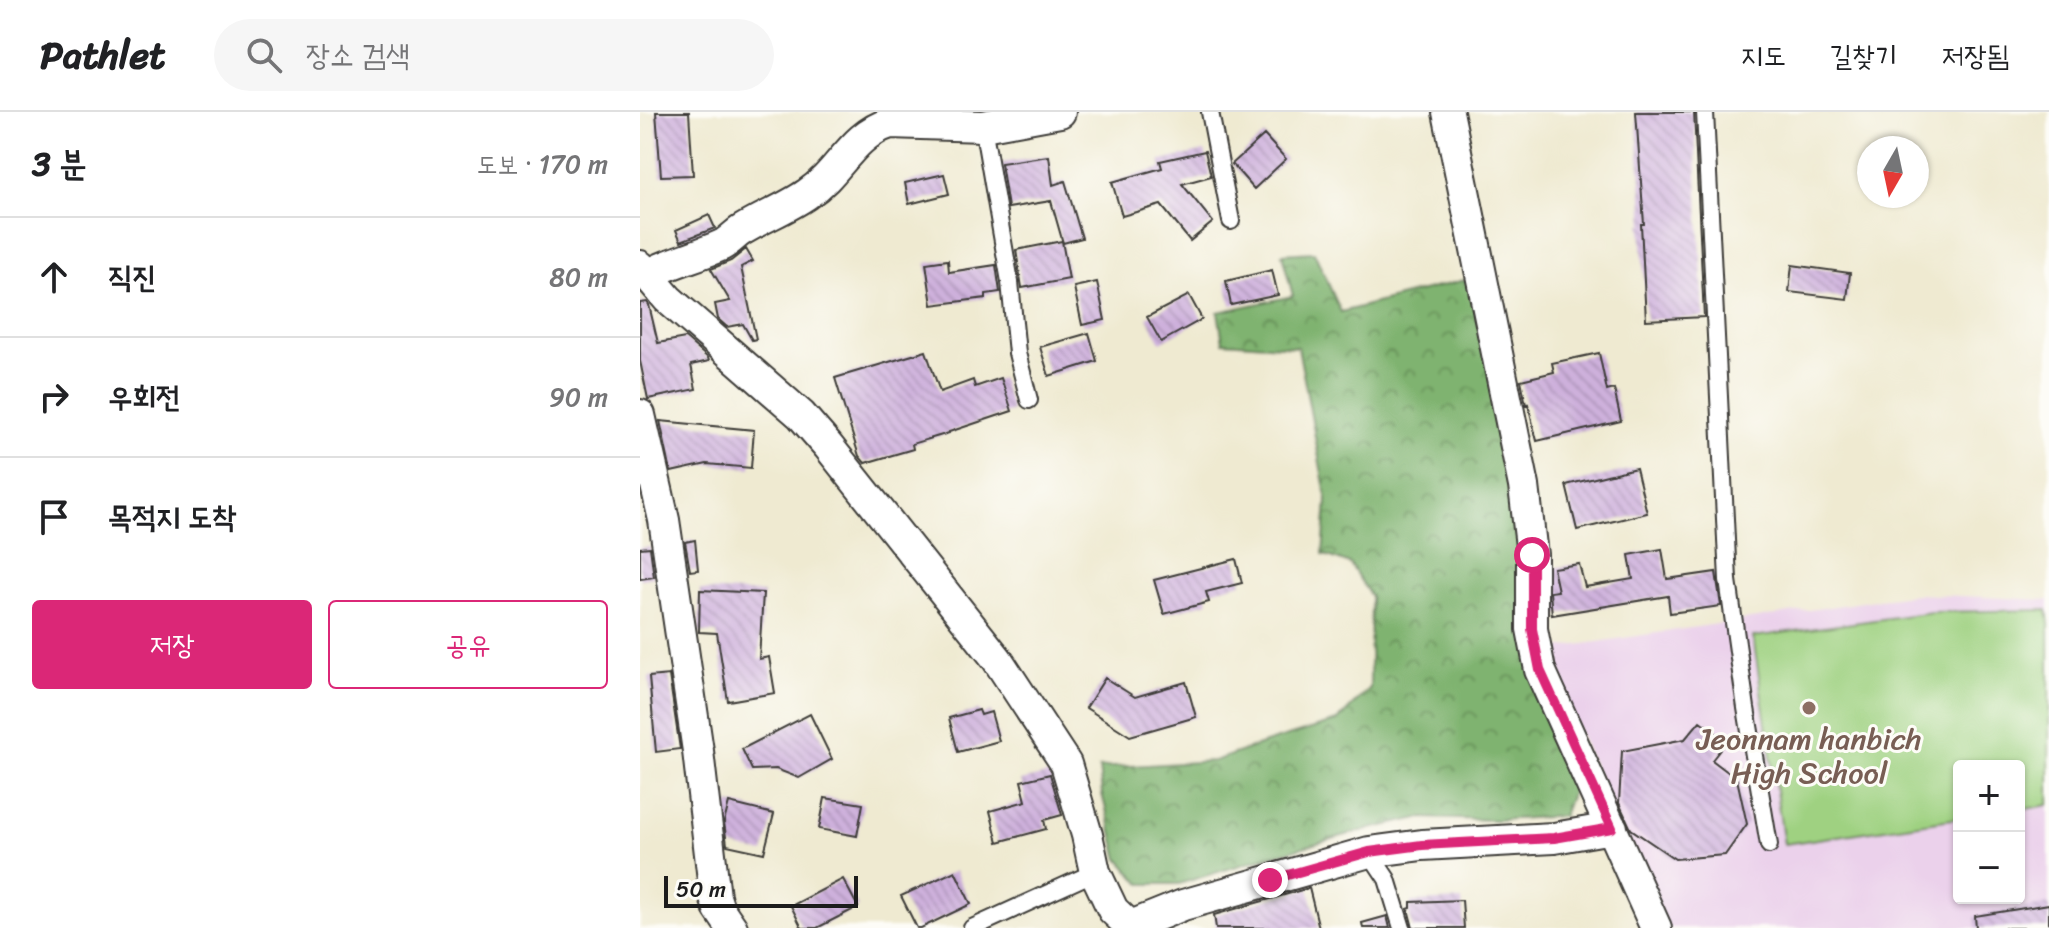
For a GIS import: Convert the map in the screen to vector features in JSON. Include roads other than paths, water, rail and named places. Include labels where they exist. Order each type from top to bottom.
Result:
[{"type":"street","points":[[1060,112],[983,126],[890,123],[871,130],[859,139],[829,177],[807,195],[739,232],[726,243],[644,270],[668,299],[801,415],[997,659],[1066,764],[1095,872],[1113,910],[1132,927],[1183,905],[1369,852],[1422,845],[1554,838],[1612,828]]},
{"type":"street","points":[[1448,112],[1524,486],[1532,555],[1532,629],[1540,670],[1656,928]]},
{"type":"street","points":[[640,415],[664,520],[698,751],[715,897],[732,928]]},
{"type":"lane","points":[[1210,112],[1231,221]]},
{"type":"lane","points":[[1705,112],[1728,580],[1769,845]]},
{"type":"lane","points":[[983,126],[1010,282],[1017,353],[1029,400]]},
{"type":"lane","points":[[1369,852],[1387,879],[1402,928]]},
{"type":"lane","points":[[972,928],[1095,872]]},
{"type":"place","name":"Jeonnam hanbich High School","points":[[1809,708]]}]
